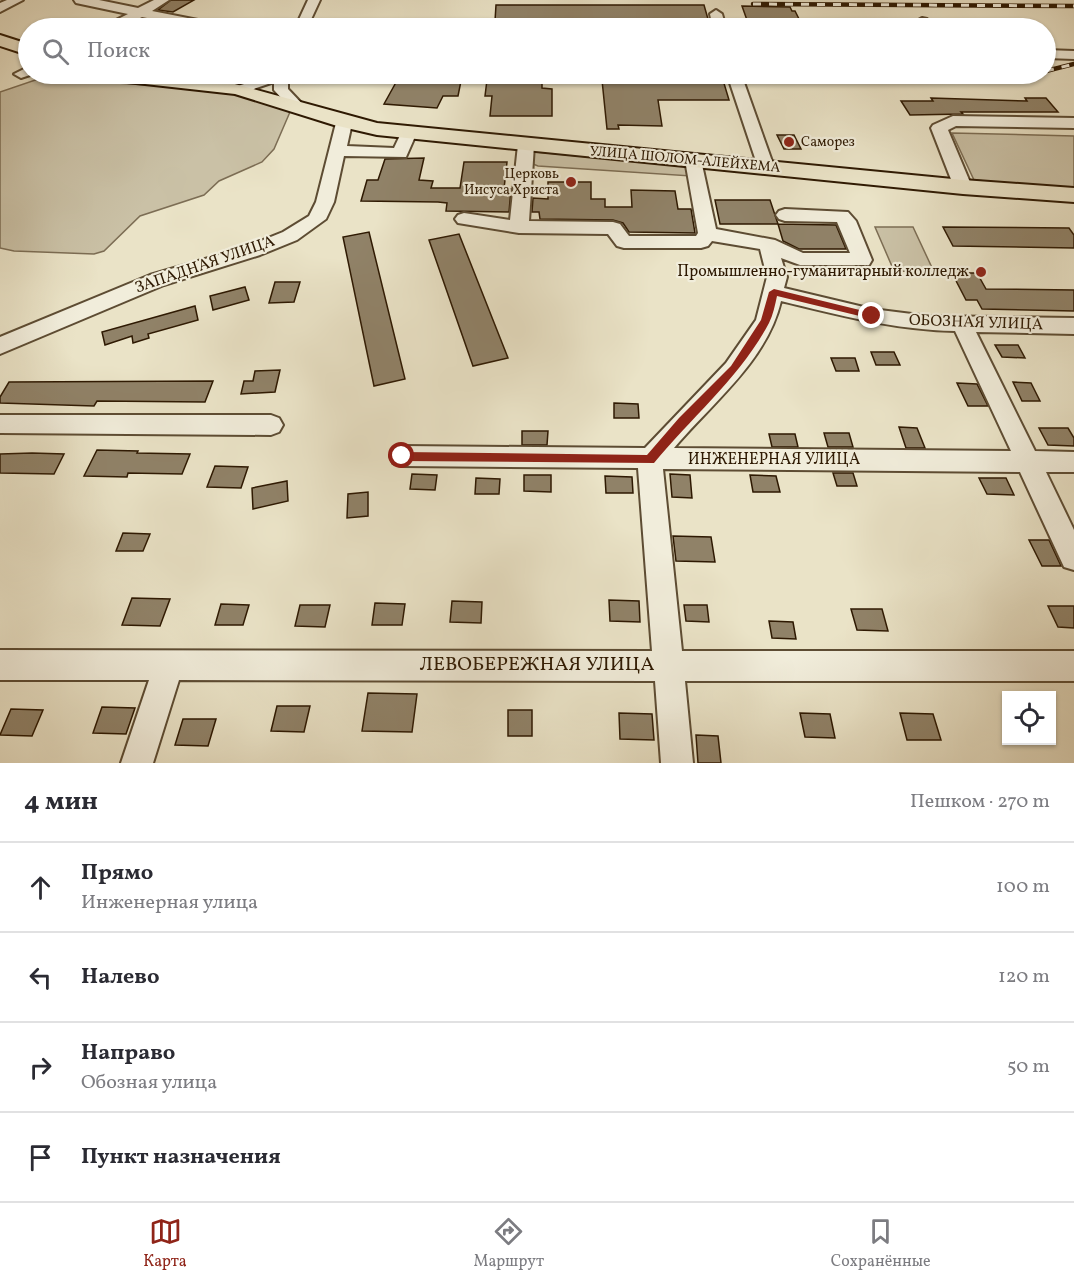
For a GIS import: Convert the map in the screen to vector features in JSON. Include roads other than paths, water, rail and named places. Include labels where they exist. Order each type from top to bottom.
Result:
[{"type":"main road","points":[[0,40],[18,46]]},
{"type":"main road","name":"УЛИЦА ШОЛОМ-АЛЕЙХЕМА","points":[[206,84],[239,90],[344,123],[409,132],[526,145],[1074,195]]},
{"type":"street","points":[[0,8],[17,0]]},
{"type":"street","points":[[80,0],[169,18]]},
{"type":"street","points":[[129,18],[163,0]]},
{"type":"street","points":[[306,18],[314,0]]},
{"type":"street","points":[[716,14],[717,18]]},
{"type":"street","points":[[1056,54],[1074,55]]},
{"type":"street","points":[[239,90],[260,84]]},
{"type":"street","points":[[280,84],[281,90],[299,109]]},
{"type":"street","points":[[737,84],[766,167]]},
{"type":"street","points":[[963,186],[939,128],[953,122],[1074,123]]},
{"type":"street","name":"ЗАПАДНАЯ УЛИЦА","points":[[2,344],[93,304],[157,280],[290,236],[318,219],[326,202],[344,123]]},
{"type":"street","points":[[337,151],[400,153],[409,132]]},
{"type":"street","points":[[519,227],[526,145]]},
{"type":"street","points":[[693,160],[708,234]]},
{"type":"street","points":[[708,234],[768,244],[800,259],[862,260],[847,221],[842,216],[785,215]]},
{"type":"street","points":[[464,219],[519,227],[613,228],[624,242],[701,242],[708,234]]},
{"type":"street","points":[[677,763],[650,459],[683,421],[734,369],[766,321],[777,277],[768,244]]},
{"type":"street","name":"ОБОЗНАЯ УЛИЦА","points":[[774,292],[872,316],[928,323],[1074,326]]},
{"type":"street","points":[[962,324],[1074,558]]},
{"type":"street","points":[[0,424],[271,425]]},
{"type":"street","name":"ИНЖЕНЕРНАЯ УЛИЦА","points":[[402,456],[1074,462]]},
{"type":"street","name":"ЛЕВОБЕРЕЖНАЯ УЛИЦА","points":[[0,665],[1074,666]]},
{"type":"street","points":[[137,763],[169,665]]},
{"type":"railway","points":[[753,4],[1074,6]]},
{"type":"railway","points":[[1056,68],[1074,64]]},
{"type":"place","name":"Саморез","points":[[789,142]]},
{"type":"place","name":"Церковь Иисуса Христа","points":[[571,182]]},
{"type":"place","name":"Промышленно-гуманитарный колледж","points":[[981,272]]}]
